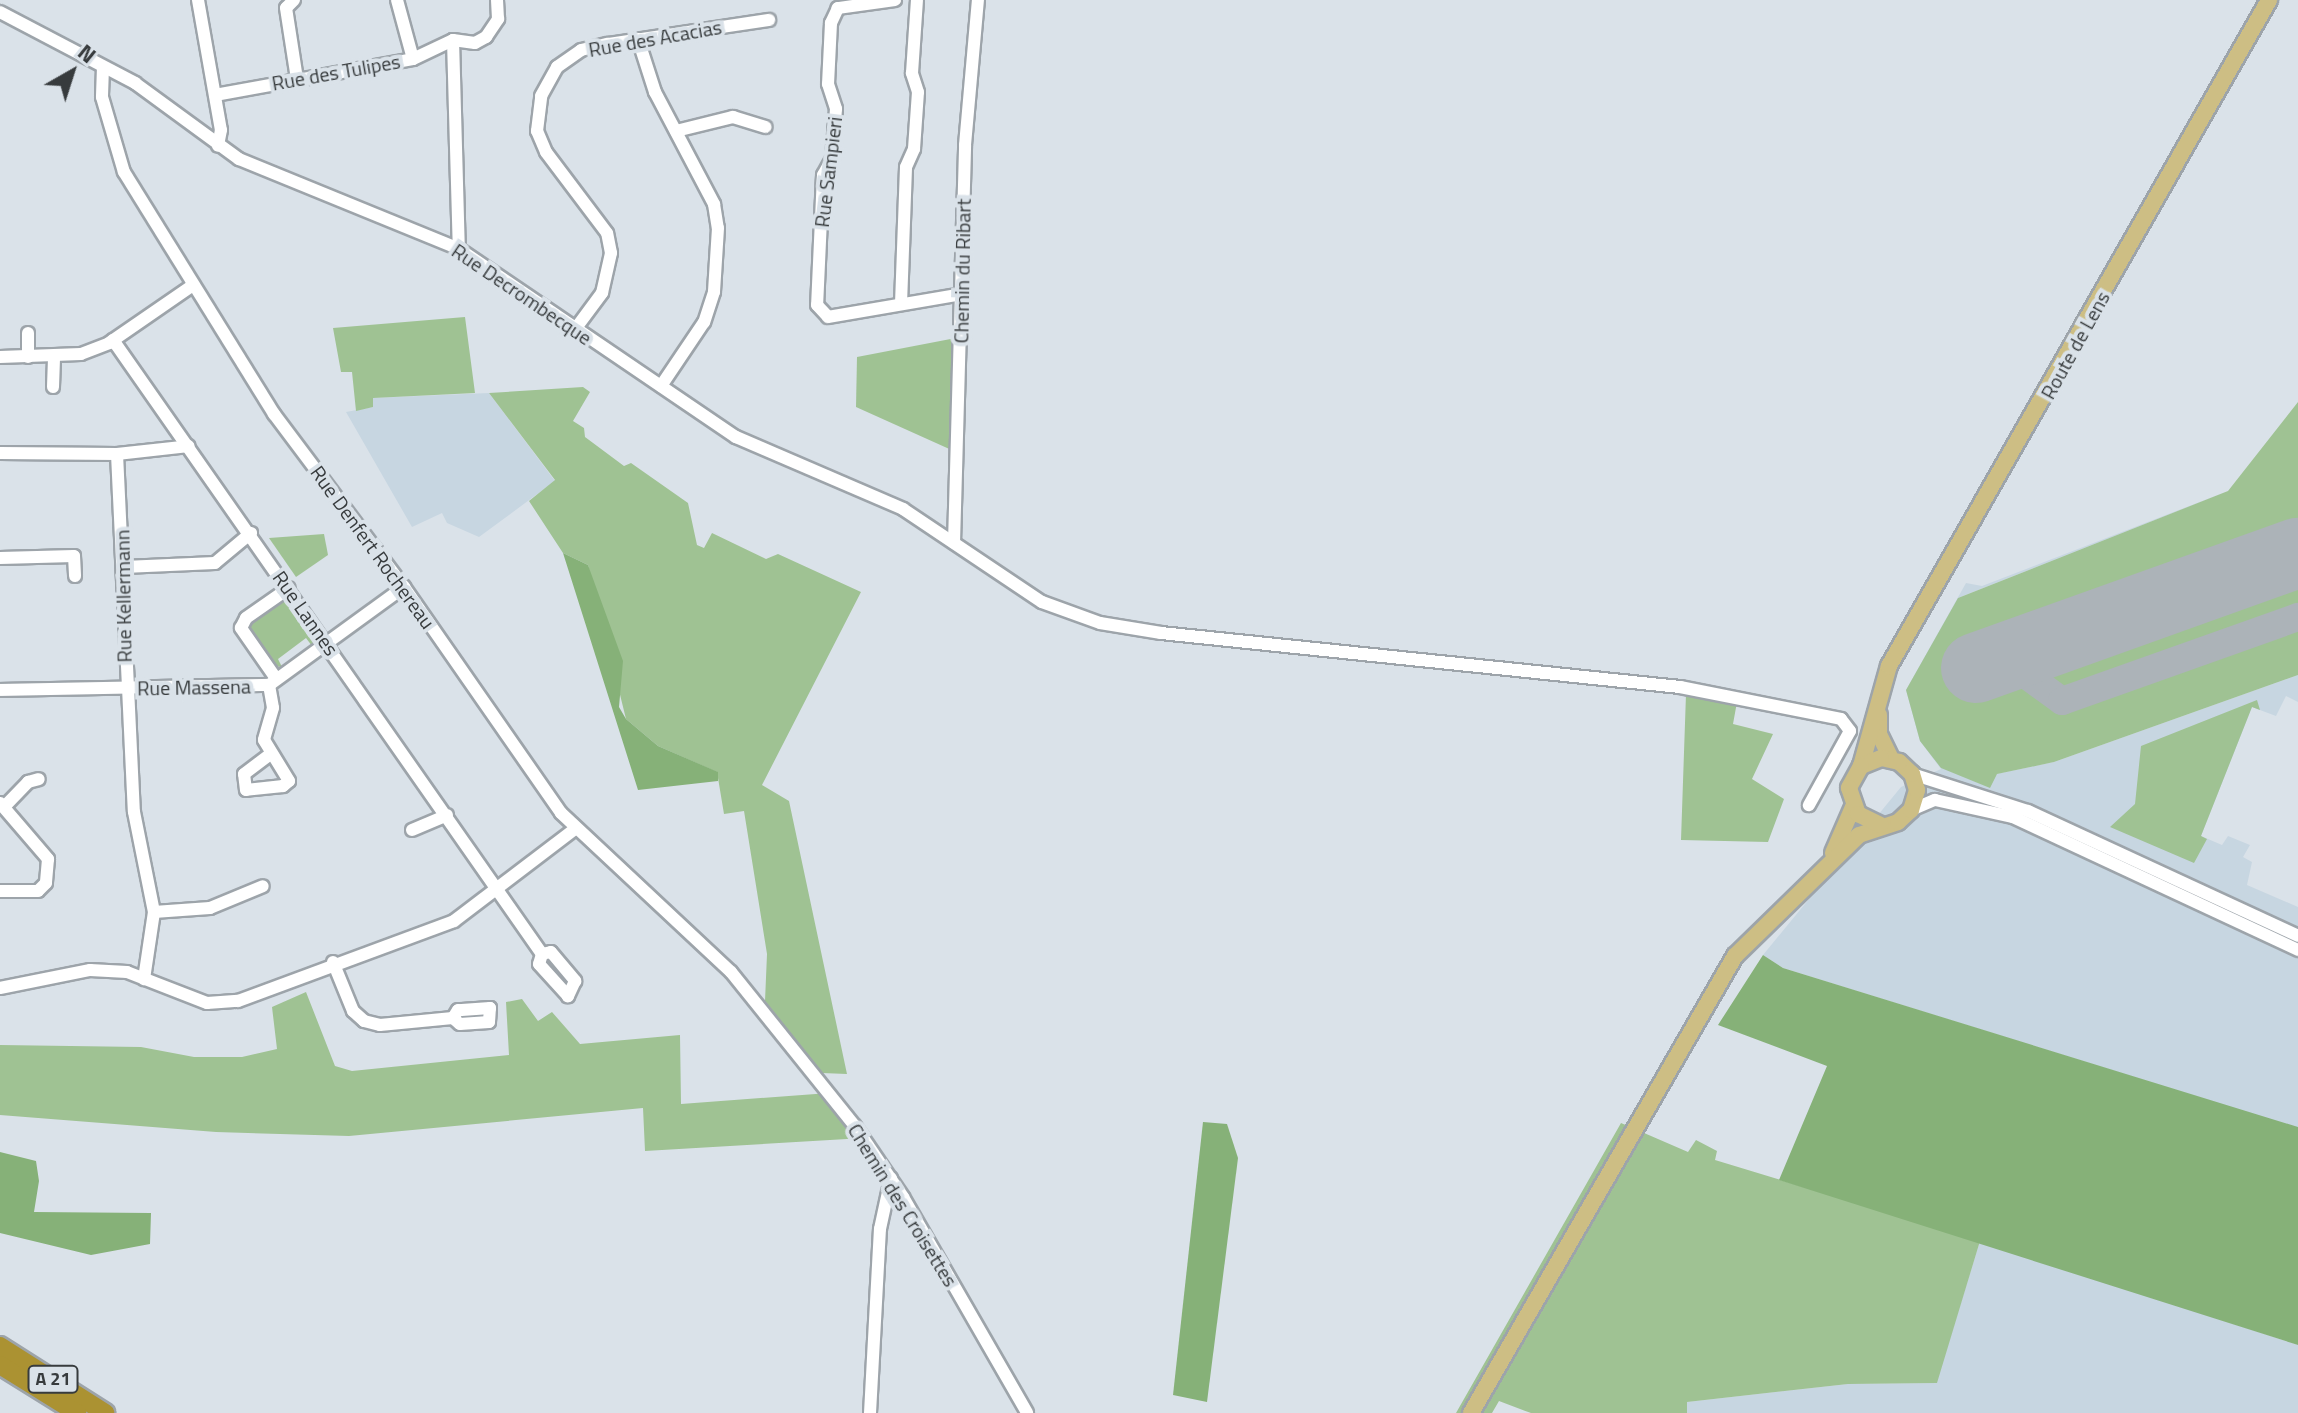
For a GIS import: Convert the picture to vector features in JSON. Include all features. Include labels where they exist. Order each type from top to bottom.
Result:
[{"type":"highway","name":"A 21","points":[[0,1346],[105,1413]]},
{"type":"highway","name":"A 21","points":[[0,1365],[77,1413]]},
{"type":"main road","name":"Route de Lens","points":[[1856,772],[1879,690],[2269,0]]},
{"type":"main road","name":"Route de Lens","points":[[1879,690],[1879,734],[1891,759]]},
{"type":"main road","points":[[1471,1413],[1717,983],[1744,945],[1824,866],[1859,835],[1881,825],[1898,822],[1911,810],[1917,790],[1912,774],[1891,759],[1856,772],[1853,807],[1824,866]]},
{"type":"main road","points":[[1853,807],[1865,820],[1881,825]]},
{"type":"street","points":[[198,0],[221,130],[218,146]]},
{"type":"street","points":[[294,0],[286,8],[297,79]]},
{"type":"street","points":[[397,0],[413,59]]},
{"type":"street","name":"Rue des Tulipes","points":[[215,95],[413,59],[453,40],[475,43],[486,37],[498,19],[497,0]]},
{"type":"street","name":"Rue Sampieri","points":[[895,0],[838,8],[831,23],[828,84],[836,109],[832,159],[823,175],[817,305],[828,317],[963,294]]},
{"type":"street","points":[[901,304],[906,167],[914,149],[918,92],[912,73],[917,0]]},
{"type":"street","name":"Chemin du Ribart","points":[[954,543],[965,145],[978,0]]},
{"type":"street","name":"Rue Decrombecque","points":[[0,12],[152,94],[218,146],[272,175],[459,249],[764,453],[878,497],[954,543],[1004,581],[1100,623],[1319,654],[1570,674],[1742,698],[1847,722],[1850,731],[1831,765]]},
{"type":"street","name":"Rue des Acacias","points":[[576,328],[602,293],[611,253],[607,233],[546,152],[537,131],[541,96],[557,67],[581,50],[769,20]]},
{"type":"street","points":[[638,39],[676,131],[714,204],[717,241],[714,292],[704,322],[661,386]]},
{"type":"street","points":[[453,40],[459,249]]},
{"type":"street","name":"Rue Denfert Rochereau","points":[[103,67],[102,97],[124,172],[274,414],[404,587],[576,828],[731,972]]},
{"type":"street","points":[[676,131],[733,117],[766,127]]},
{"type":"street","points":[[0,357],[81,354],[113,340],[193,285]]},
{"type":"street","points":[[28,333],[28,357]]},
{"type":"street","name":"Rue Lannes","points":[[113,340],[251,533],[542,954]]},
{"type":"street","points":[[53,387],[54,356]]},
{"type":"street","points":[[0,453],[117,454],[189,446]]},
{"type":"street","name":"Rue Kellermann","points":[[117,454],[124,567],[126,688],[136,832],[154,912]]},
{"type":"street","points":[[124,567],[215,563],[251,533]]},
{"type":"street","points":[[0,558],[74,556],[75,576]]},
{"type":"street","name":"Rue Massena","points":[[0,690],[272,681],[404,587]]},
{"type":"street","points":[[271,754],[264,740],[273,708],[272,681],[241,628],[246,618],[289,588]]},
{"type":"street","points":[[1809,805],[1831,765],[1856,772]]},
{"type":"street","points":[[1912,774],[2028,811],[2298,936]]},
{"type":"street","points":[[0,891],[38,891],[46,883],[48,859],[2,805],[28,782],[39,779]]},
{"type":"street","points":[[1911,810],[1935,800],[2013,817],[2298,950]]},
{"type":"street","points":[[412,830],[447,815]]},
{"type":"street","points":[[0,988],[90,970],[127,972],[207,1003],[238,1001],[333,962],[454,921],[576,828]]},
{"type":"street","points":[[144,979],[154,912],[210,908],[263,886]]},
{"type":"street","points":[[333,962],[353,1011],[364,1021],[380,1025],[453,1018]]},
{"type":"street","name":"Chemin des Croisettes","points":[[731,972],[891,1178],[1027,1413]]},
{"type":"street","points":[[870,1413],[880,1229],[891,1178]]},
{"type":"shaded area","points":[[489,393],[555,481],[479,537],[447,523],[442,513],[412,527],[346,412],[373,407],[372,398]]},
{"type":"shaded area","points":[[2228,491],[1958,598],[1996,774],[2054,762],[2298,675],[2298,702],[2286,696],[2276,716],[2252,707],[2201,836],[2222,845],[2228,836],[2250,845],[2243,857],[2252,862],[2247,885],[2298,907],[2298,1128],[1783,968],[1763,955],[1901,787],[1941,769],[1920,741],[1906,690],[1966,583],[1982,586]]},
{"type":"shaded area","points":[[1980,1241],[2298,1345],[2298,1413],[1687,1413],[1687,1402],[1848,1384],[1936,1383]]},
{"type":"green space","points":[[465,317],[475,393],[373,398],[373,407],[356,411],[352,372],[341,372],[333,328]]},
{"type":"green space","points":[[961,337],[956,452],[856,407],[857,357]]},
{"type":"green space","points":[[583,387],[590,392],[573,421],[584,428],[585,437],[624,466],[631,463],[688,503],[697,545],[704,548],[712,533],[766,559],[778,554],[861,592],[762,785],[789,801],[847,1074],[822,1073],[765,1001],[767,954],[744,811],[724,814],[717,772],[658,746],[626,719],[588,565],[563,553],[529,501],[555,480],[489,393]]},
{"type":"green space","points":[[2298,402],[2298,675],[2054,762],[1997,774],[1990,788],[1941,768],[1920,741],[1906,690],[1958,598],[2228,491]]},
{"type":"green space","points":[[324,534],[328,555],[296,577],[269,538]]},
{"type":"green space","points":[[563,553],[588,565],[623,661],[619,707],[626,719],[658,746],[718,772],[718,781],[638,790]]},
{"type":"green space","points":[[282,600],[291,602],[316,635],[312,646],[306,638],[278,659],[282,667],[272,666],[248,631],[249,622]]},
{"type":"green space","points":[[1686,694],[1737,702],[1733,724],[1773,734],[1752,779],[1784,799],[1768,842],[1681,840]]},
{"type":"green space","points":[[2257,700],[2260,710],[2252,707],[2201,836],[2207,839],[2194,863],[2110,827],[2135,804],[2141,746]]},
{"type":"green space","points":[[1763,955],[1783,968],[2298,1127],[2298,1345],[1779,1180],[1827,1066],[1718,1025]]},
{"type":"green space","points":[[306,992],[335,1066],[352,1071],[509,1055],[506,1002],[522,999],[538,1021],[552,1012],[580,1044],[680,1035],[681,1104],[829,1093],[864,1138],[645,1151],[643,1108],[349,1136],[216,1132],[0,1115],[0,1045],[141,1047],[194,1057],[242,1057],[277,1049],[272,1007]]},
{"type":"green space","points":[[1203,1122],[1227,1124],[1238,1158],[1207,1402],[1173,1395]]},
{"type":"green space","points":[[1621,1123],[1688,1152],[1696,1140],[1717,1151],[1715,1160],[1980,1241],[1937,1383],[1848,1384],[1687,1402],[1687,1413],[1531,1413],[1499,1401],[1492,1413],[1456,1413]]},
{"type":"green space","points":[[0,1152],[36,1161],[39,1181],[34,1212],[151,1213],[150,1244],[91,1255],[0,1233]]},
{"type":"taxiway","points":[[2003,658],[2062,701],[2298,617]]},
{"type":"runway","points":[[1976,668],[2298,553]]}]
